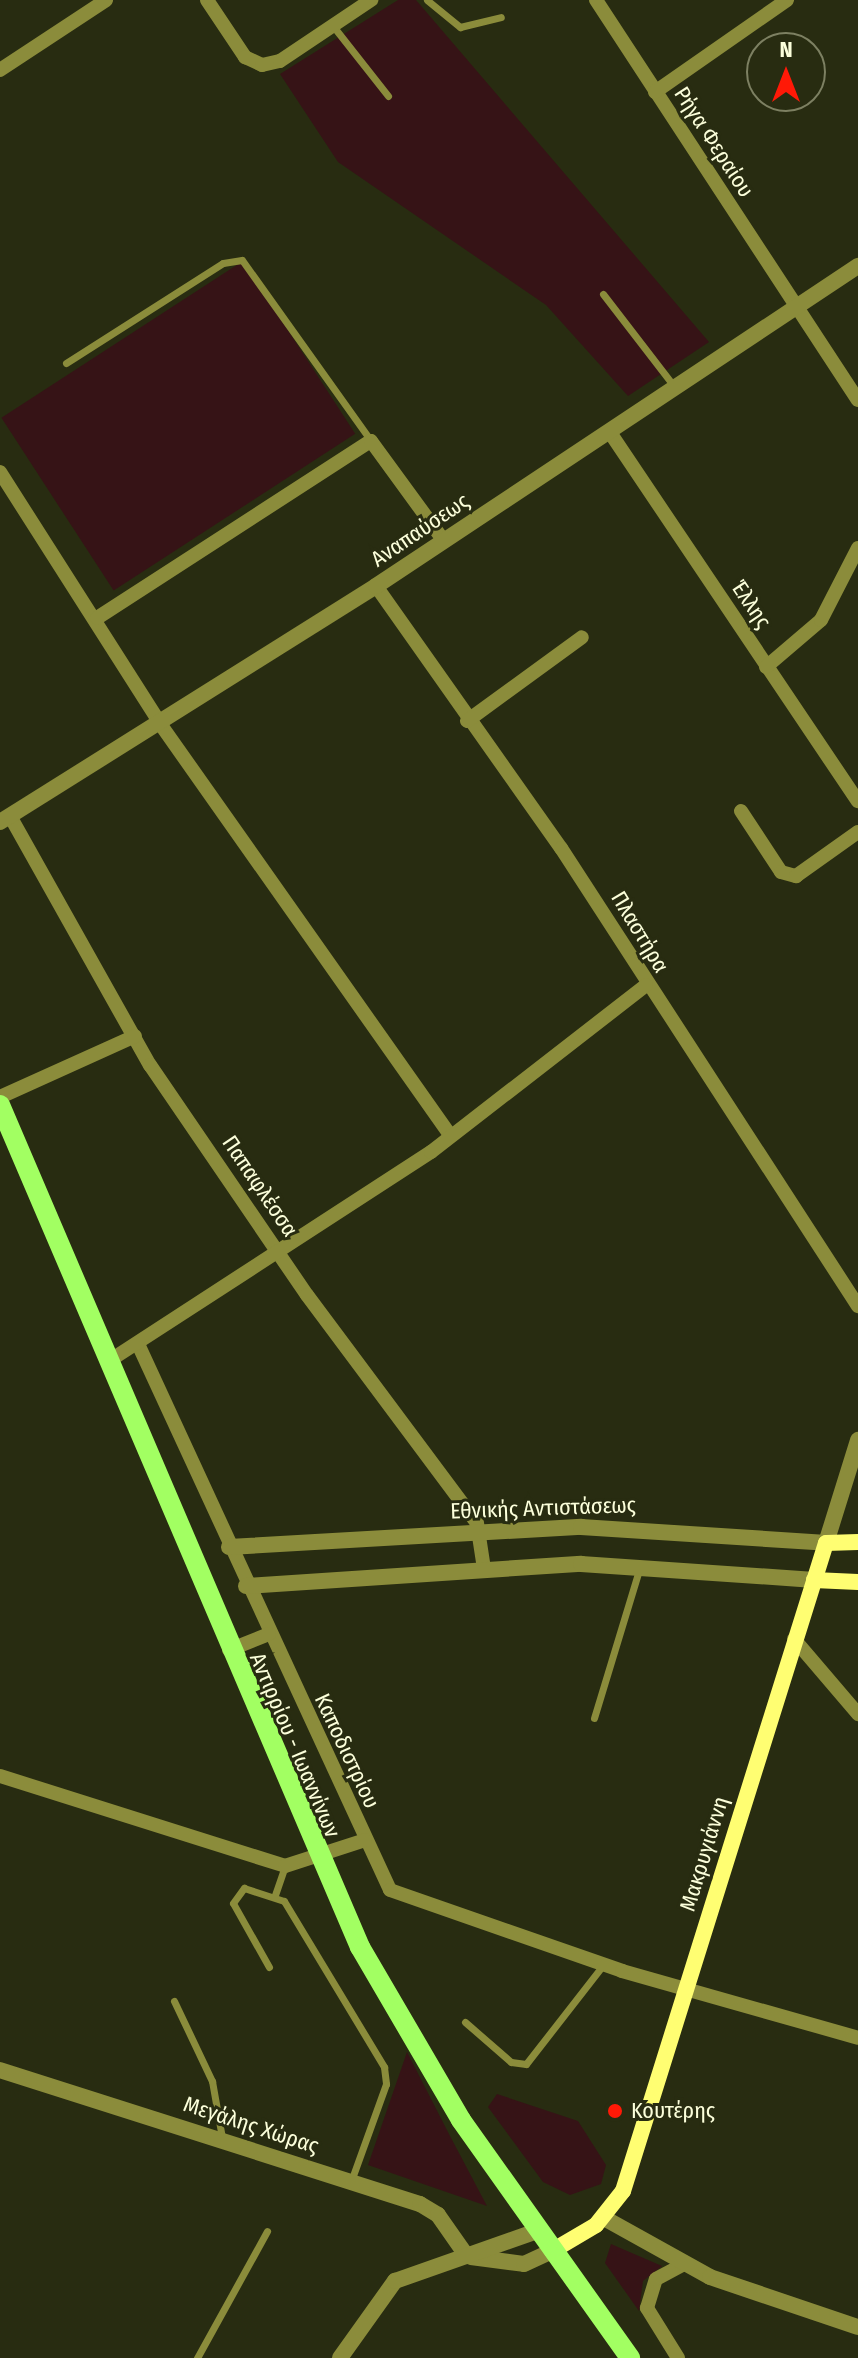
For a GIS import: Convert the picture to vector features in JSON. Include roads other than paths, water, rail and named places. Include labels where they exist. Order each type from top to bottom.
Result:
[{"type":"main road","name":"Αντιρρίου - Ιωαννίνων","points":[[0,1105],[316,1858],[427,2066],[537,2231],[630,2358]]},
{"type":"main road","name":"Εθνικής Αντιστάσεως","points":[[826,1543],[858,1542]]},
{"type":"main road","name":"Μακρυγιάννη","points":[[552,2251],[604,2218],[623,2191],[826,1543]]},
{"type":"main road","points":[[814,1580],[858,1582]]},
{"type":"street","points":[[0,70],[106,0]]},
{"type":"street","points":[[207,0],[254,63],[280,61],[371,0]]},
{"type":"street","name":"Ρήγα Φεραίου","points":[[596,0],[793,308],[858,400]]},
{"type":"street","points":[[655,92],[787,0]]},
{"type":"street","name":"Αναπαύσεως","points":[[5,819],[161,725],[376,586],[673,385],[858,266]]},
{"type":"street","name":"Έλλης","points":[[609,431],[858,801]]},
{"type":"street","points":[[97,618],[371,441],[444,541]]},
{"type":"street","points":[[0,472],[97,618],[161,725],[450,1135]]},
{"type":"street","points":[[766,667],[817,625],[858,548]]},
{"type":"street","name":"Πλαστήρα","points":[[376,586],[467,721],[561,848],[646,985],[858,1306]]},
{"type":"street","points":[[467,721],[582,637]]},
{"type":"street","points":[[741,811],[781,872],[796,876],[858,832]]},
{"type":"street","name":"Παπαφλέσσα","points":[[5,819],[135,1036],[278,1253],[480,1531],[484,1569]]},
{"type":"street","points":[[109,1361],[278,1253],[450,1135],[646,985]]},
{"type":"street","points":[[0,1097],[135,1036]]},
{"type":"street","name":"Καποδιστρίου","points":[[138,1344],[246,1586],[365,1840],[396,1893],[603,1965],[858,2038]]},
{"type":"street","name":"Μακρυγιάννη","points":[[826,1543],[858,1440]]},
{"type":"street","name":"Εθνικής Αντιστάσεως","points":[[229,1547],[480,1531],[665,1527],[826,1543]]},
{"type":"street","points":[[246,1586],[484,1569],[641,1564],[814,1580]]},
{"type":"street","points":[[229,1650],[269,1634]]},
{"type":"street","points":[[794,1639],[858,1714]]},
{"type":"street","points":[[0,1776],[285,1866],[365,1840]]},
{"type":"street","name":"Μεγάλης Χώρας","points":[[0,2070],[222,2138],[351,2181],[438,2215],[466,2255]]},
{"type":"street","points":[[604,2218],[682,2265],[858,2327]]},
{"type":"street","points":[[340,2358],[395,2281],[537,2231]]},
{"type":"street","points":[[466,2255],[524,2264],[552,2251]]},
{"type":"street","points":[[678,2358],[647,2308],[656,2279],[682,2265]]},
{"type":"lane","points":[[427,0],[460,27],[501,17]]},
{"type":"lane","points":[[333,26],[388,96]]},
{"type":"lane","points":[[66,363],[223,263],[242,260],[371,441]]},
{"type":"lane","points":[[603,294],[673,385]]},
{"type":"lane","points":[[594,1718],[641,1564]]},
{"type":"lane","points":[[275,1895],[285,1866]]},
{"type":"lane","points":[[269,1967],[233,1903],[244,1888],[275,1895],[384,2067],[386,2084],[351,2181]]},
{"type":"lane","points":[[465,2022],[511,2062],[526,2064],[603,1965]]},
{"type":"lane","points":[[174,2001],[212,2081],[222,2138]]},
{"type":"lane","points":[[197,2358],[267,2231]]},
{"type":"place","name":"Κουτέρης","points":[[615,2111]]}]
